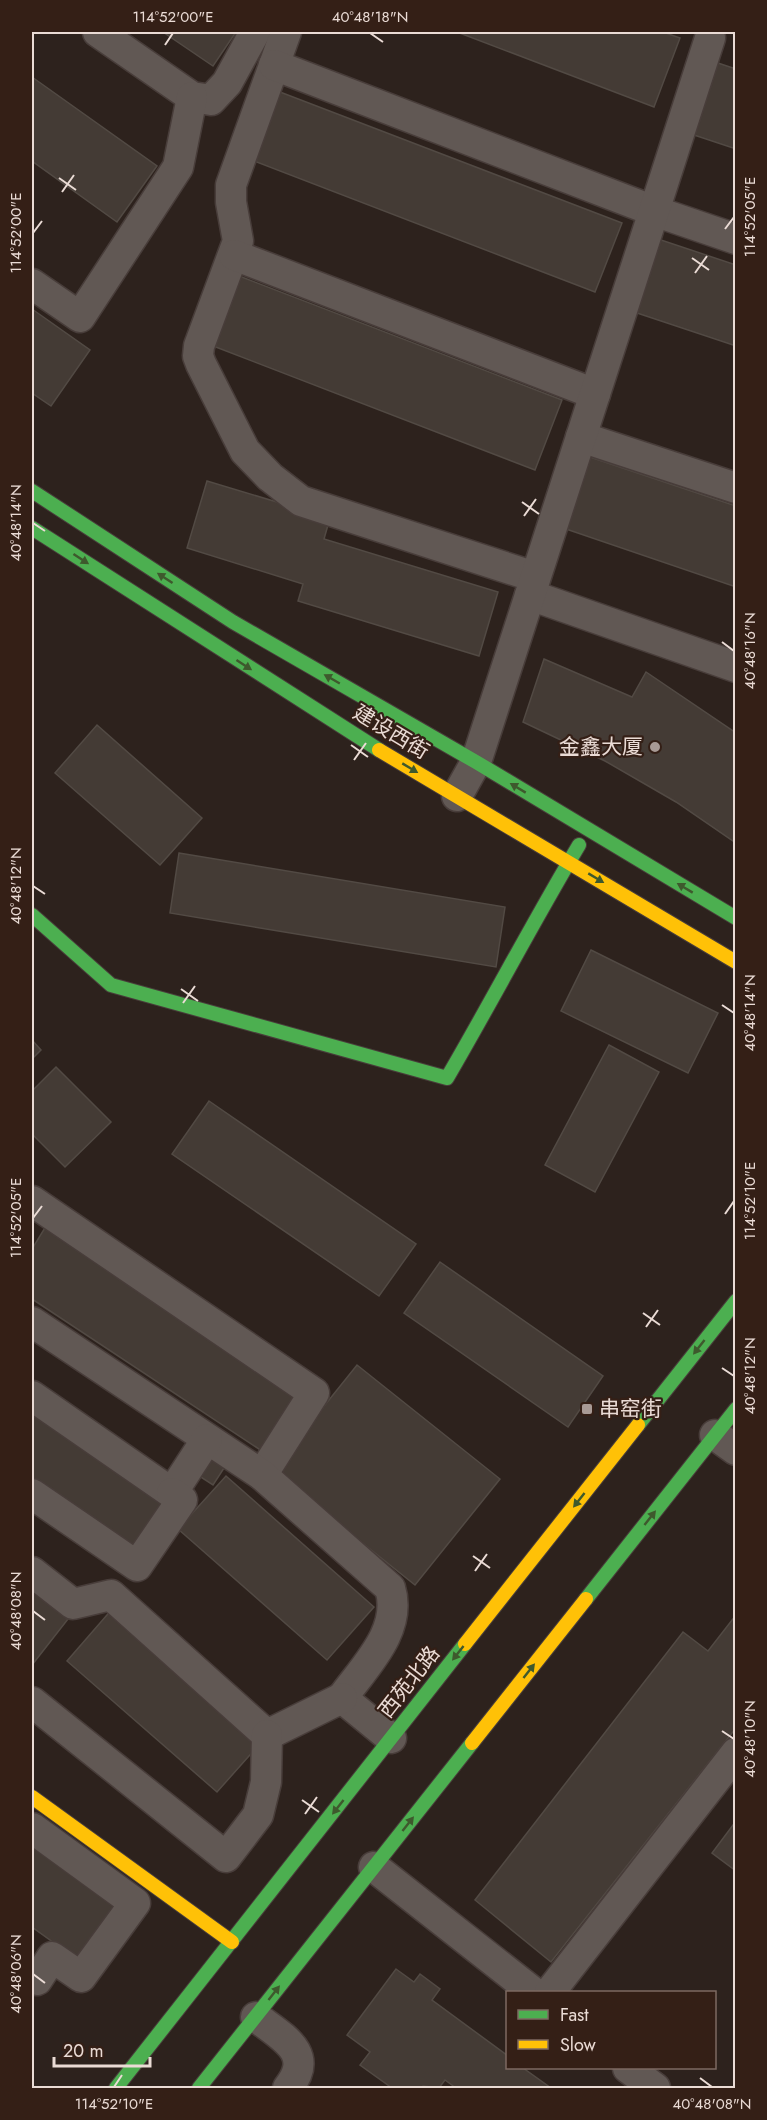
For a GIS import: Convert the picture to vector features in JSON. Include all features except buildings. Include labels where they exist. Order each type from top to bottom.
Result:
[{"type":"main road","name":"建设西街","points":[[32,491],[233,622],[476,762],[735,918]]},
{"type":"main road","name":"建设西街","points":[[32,528],[324,717],[735,962]]},
{"type":"main road","points":[[32,915],[111,985],[447,1078],[502,983],[523,938],[588,830]]},
{"type":"main road","name":"西苑北路","points":[[116,2088],[735,1301]]},
{"type":"main road","points":[[199,2088],[374,1867],[725,1442],[735,1409]]},
{"type":"main road","points":[[32,1797],[232,1942]]},
{"type":"street","points":[[98,32],[192,97],[211,100],[227,83],[255,32]]},
{"type":"street","points":[[286,32],[231,185],[231,202],[238,232],[234,255],[199,346],[198,356],[245,451],[270,477],[301,501],[533,586],[735,667]]},
{"type":"street","points":[[457,796],[476,762],[654,211],[713,39]]},
{"type":"street","points":[[274,65],[735,240]]},
{"type":"street","points":[[32,284],[80,317],[178,167],[192,97]]},
{"type":"street","points":[[234,255],[595,394]]},
{"type":"street","points":[[581,437],[735,488]]},
{"type":"street","points":[[32,1201],[314,1393],[257,1483]]},
{"type":"street","points":[[32,1322],[207,1439],[257,1483],[390,1588],[395,1604],[394,1618],[384,1640],[342,1698],[267,1735]]},
{"type":"street","points":[[32,1396],[182,1500],[136,1566],[32,1494]]},
{"type":"street","points":[[172,1492],[207,1439]]},
{"type":"street","points":[[32,1572],[73,1604],[111,1595],[267,1735],[266,1782],[258,1815],[226,1857],[32,1702]]},
{"type":"street","points":[[342,1698],[392,1738]]},
{"type":"street","points":[[551,1991],[735,1753]]},
{"type":"street","points":[[32,1828],[135,1903],[81,1977],[52,1957],[33,1982]]},
{"type":"street","points":[[374,1867],[532,1991]]},
{"type":"street","points":[[256,2017],[294,2047],[300,2061],[296,2079],[288,2088]]},
{"type":"street","points":[[631,2069],[655,2088]]},
{"type":"traffic: fast","points":[[32,491],[233,622],[476,762],[736,918]]},
{"type":"traffic: fast","points":[[32,528],[379,750]]},
{"type":"traffic: fast","points":[[32,915],[111,985],[447,1078],[579,845]]},
{"type":"traffic: fast","points":[[638,1425],[736,1301]]},
{"type":"traffic: fast","points":[[586,1599],[736,1409]]},
{"type":"traffic: fast","points":[[116,2088],[465,1644]]},
{"type":"traffic: fast","points":[[199,2088],[472,1743]]},
{"type":"traffic: slow","points":[[379,750],[736,962]]},
{"type":"traffic: slow","points":[[465,1644],[638,1425]]},
{"type":"traffic: slow","points":[[472,1743],[586,1599]]},
{"type":"traffic: slow","points":[[32,1797],[232,1942]]},
{"type":"place","name":"金鑫大厦","points":[[655,747]]},
{"type":"place","name":"串窑街","points":[[587,1409]]}]
